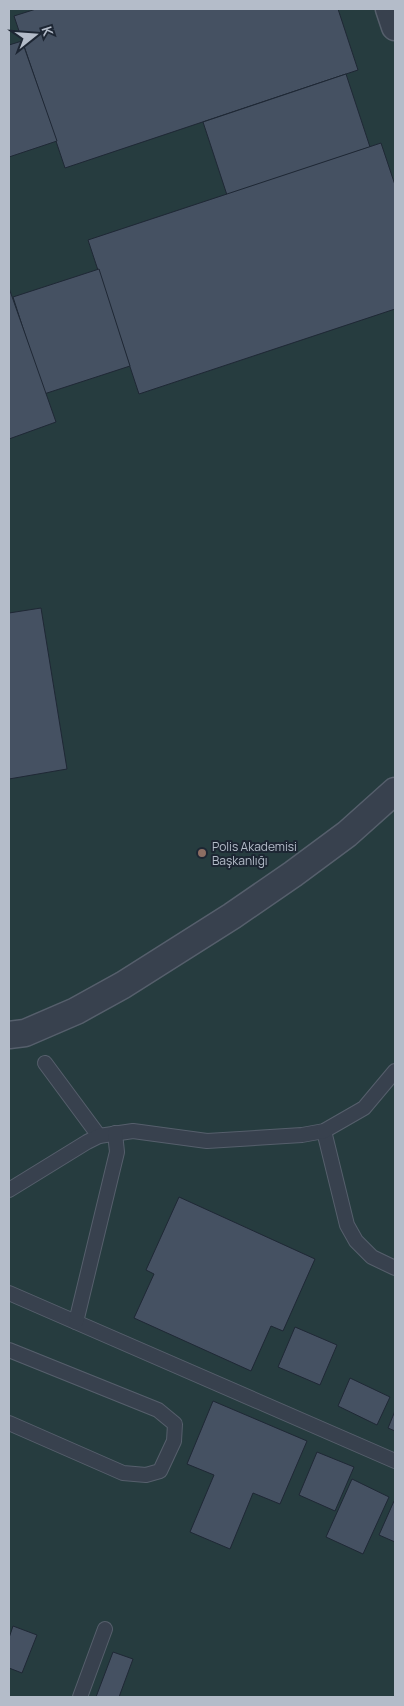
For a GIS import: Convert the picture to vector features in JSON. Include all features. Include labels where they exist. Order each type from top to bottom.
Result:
[{"type":"street","points":[[389,9],[395,27]]},
{"type":"street","points":[[9,1035],[25,1033],[76,1011],[140,975],[232,916],[292,874],[347,834],[395,791]]},
{"type":"lane","points":[[45,1062],[99,1136]]},
{"type":"lane","points":[[9,1190],[87,1142],[99,1136],[115,1133],[133,1131],[207,1141],[302,1135],[324,1131],[364,1108],[395,1071]]},
{"type":"lane","points":[[324,1131],[347,1224],[356,1241],[372,1257],[395,1268]]},
{"type":"lane","points":[[76,1322],[117,1152],[115,1133]]},
{"type":"lane","points":[[9,1293],[395,1461]]},
{"type":"lane","points":[[9,1350],[158,1410],[175,1424],[174,1441],[160,1471],[146,1475],[123,1473],[9,1424]]},
{"type":"lane","points":[[80,1697],[105,1629]]},
{"type":"green space","name":"Polis Akademisi Başkanlığı","points":[[9,9],[395,9],[395,1697],[9,1697]]},
{"type":"building","points":[[36,9],[338,9],[358,70],[65,168],[14,16]]},
{"type":"building","points":[[22,41],[57,141],[9,157],[9,45]]},
{"type":"building","points":[[346,74],[370,147],[227,195],[203,122]]},
{"type":"building","points":[[381,143],[395,185],[395,309],[139,394],[88,240]]},
{"type":"building","points":[[99,269],[130,366],[44,394],[13,297]]},
{"type":"building","points":[[9,288],[56,422],[9,439]]},
{"type":"building","points":[[41,608],[67,769],[9,779],[9,613]]},
{"type":"building","points":[[179,1197],[315,1259],[283,1331],[271,1326],[251,1371],[134,1318],[154,1274],[146,1270]]},
{"type":"building","points":[[295,1327],[337,1345],[320,1385],[278,1367]]},
{"type":"building","points":[[350,1378],[390,1397],[377,1425],[338,1406]]},
{"type":"building","points":[[213,1401],[307,1441],[280,1504],[253,1493],[230,1549],[190,1532],[214,1475],[187,1464]]},
{"type":"building","points":[[395,1411],[395,1431],[388,1428]]},
{"type":"building","points":[[317,1452],[354,1467],[335,1511],[299,1495]]},
{"type":"building","points":[[352,1479],[389,1497],[363,1554],[326,1537]]},
{"type":"building","points":[[395,1501],[395,1542],[379,1535]]},
{"type":"building","points":[[13,1626],[37,1635],[22,1673],[9,1668],[9,1638]]},
{"type":"building","points":[[113,1652],[133,1659],[119,1697],[96,1697]]},
{"type":"place","name":"Polis Akademisi Başkanlığı","points":[[202,853]]}]
